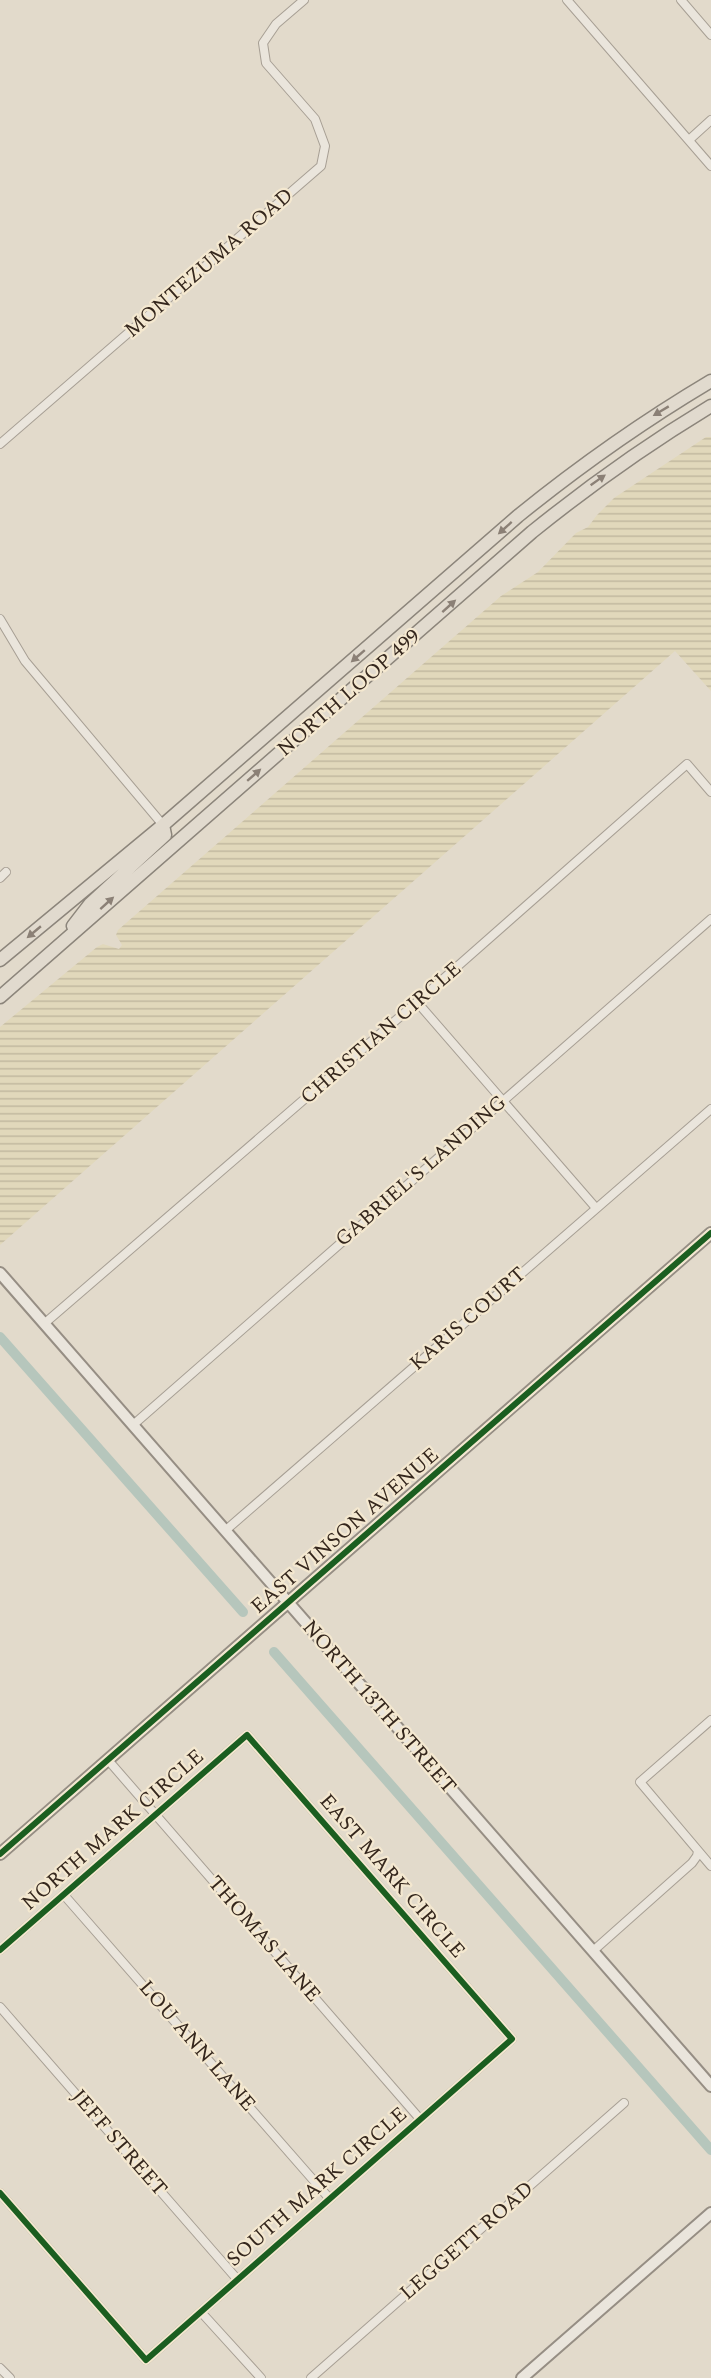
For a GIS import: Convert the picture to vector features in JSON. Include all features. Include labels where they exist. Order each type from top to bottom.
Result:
[{"type":"main road","name":"NORTH LOOP 499","points":[[0,960],[163,825],[545,494],[648,418],[711,381]]},
{"type":"main road","name":"NORTH LOOP 499","points":[[0,998],[532,532],[585,490],[659,437],[711,406]]},
{"type":"main road","points":[[56,949],[90,904],[165,835],[163,825]]},
{"type":"street","name":"MONTEZUMA ROAD","points":[[0,444],[321,166],[325,146],[315,119],[266,63],[263,43],[276,24],[304,0]]},
{"type":"street","points":[[567,0],[711,165]]},
{"type":"street","points":[[681,0],[711,35]]},
{"type":"street","points":[[688,140],[711,120]]},
{"type":"street","points":[[0,619],[25,661],[163,825]]},
{"type":"street","name":"CHRISTIAN CIRCLE","points":[[45,1323],[417,1002],[687,764],[711,792]]},
{"type":"street","name":"GABRIEL'S LANDING","points":[[133,1425],[711,919]]},
{"type":"street","points":[[417,1002],[596,1208]]},
{"type":"street","name":"KARIS COURT","points":[[226,1530],[711,1109]]},
{"type":"street","name":"EAST VINSON AVENUE","points":[[0,1854],[711,1233]]},
{"type":"street","name":"NORTH 13TH STREET","points":[[0,1273],[711,2086]]},
{"type":"street","points":[[711,1720],[639,1782],[711,1866]]},
{"type":"street","name":"NORTH MARK CIRCLE","points":[[0,1950],[247,1735]]},
{"type":"street","name":"EAST MARK CIRCLE","points":[[247,1735],[512,2039]]},
{"type":"street","name":"THOMAS LANE","points":[[108,1760],[420,2119]]},
{"type":"street","points":[[593,1951],[692,1863],[698,1851]]},
{"type":"street","name":"LOU ANN LANE","points":[[64,1894],[329,2198]]},
{"type":"street","name":"JEFF STREET","points":[[0,2007],[237,2279]]},
{"type":"street","name":"SOUTH MARK CIRCLE","points":[[0,2193],[146,2360],[512,2039]]},
{"type":"street","name":"LEGGETT ROAD","points":[[311,2378],[624,2103]]},
{"type":"street","points":[[522,2378],[711,2213]]},
{"type":"street","points":[[201,2312],[261,2378]]},
{"type":"street","points":[[0,2368],[9,2378]]},
{"type":"shaded area","points":[[706,437],[711,437],[711,691],[675,651],[0,1245],[0,1027],[97,947],[103,944],[119,949],[122,945],[116,935],[118,930],[501,596],[538,572],[576,533],[588,527],[614,498]]},
{"type":"waterway","points":[[0,1337],[243,1612]]},
{"type":"waterway","points":[[274,1652],[711,2150]]},
{"type":"cycle path","points":[[0,1854],[711,1233]]},
{"type":"cycle path","points":[[0,1950],[247,1735],[512,2039],[146,2360],[0,2193]]}]
